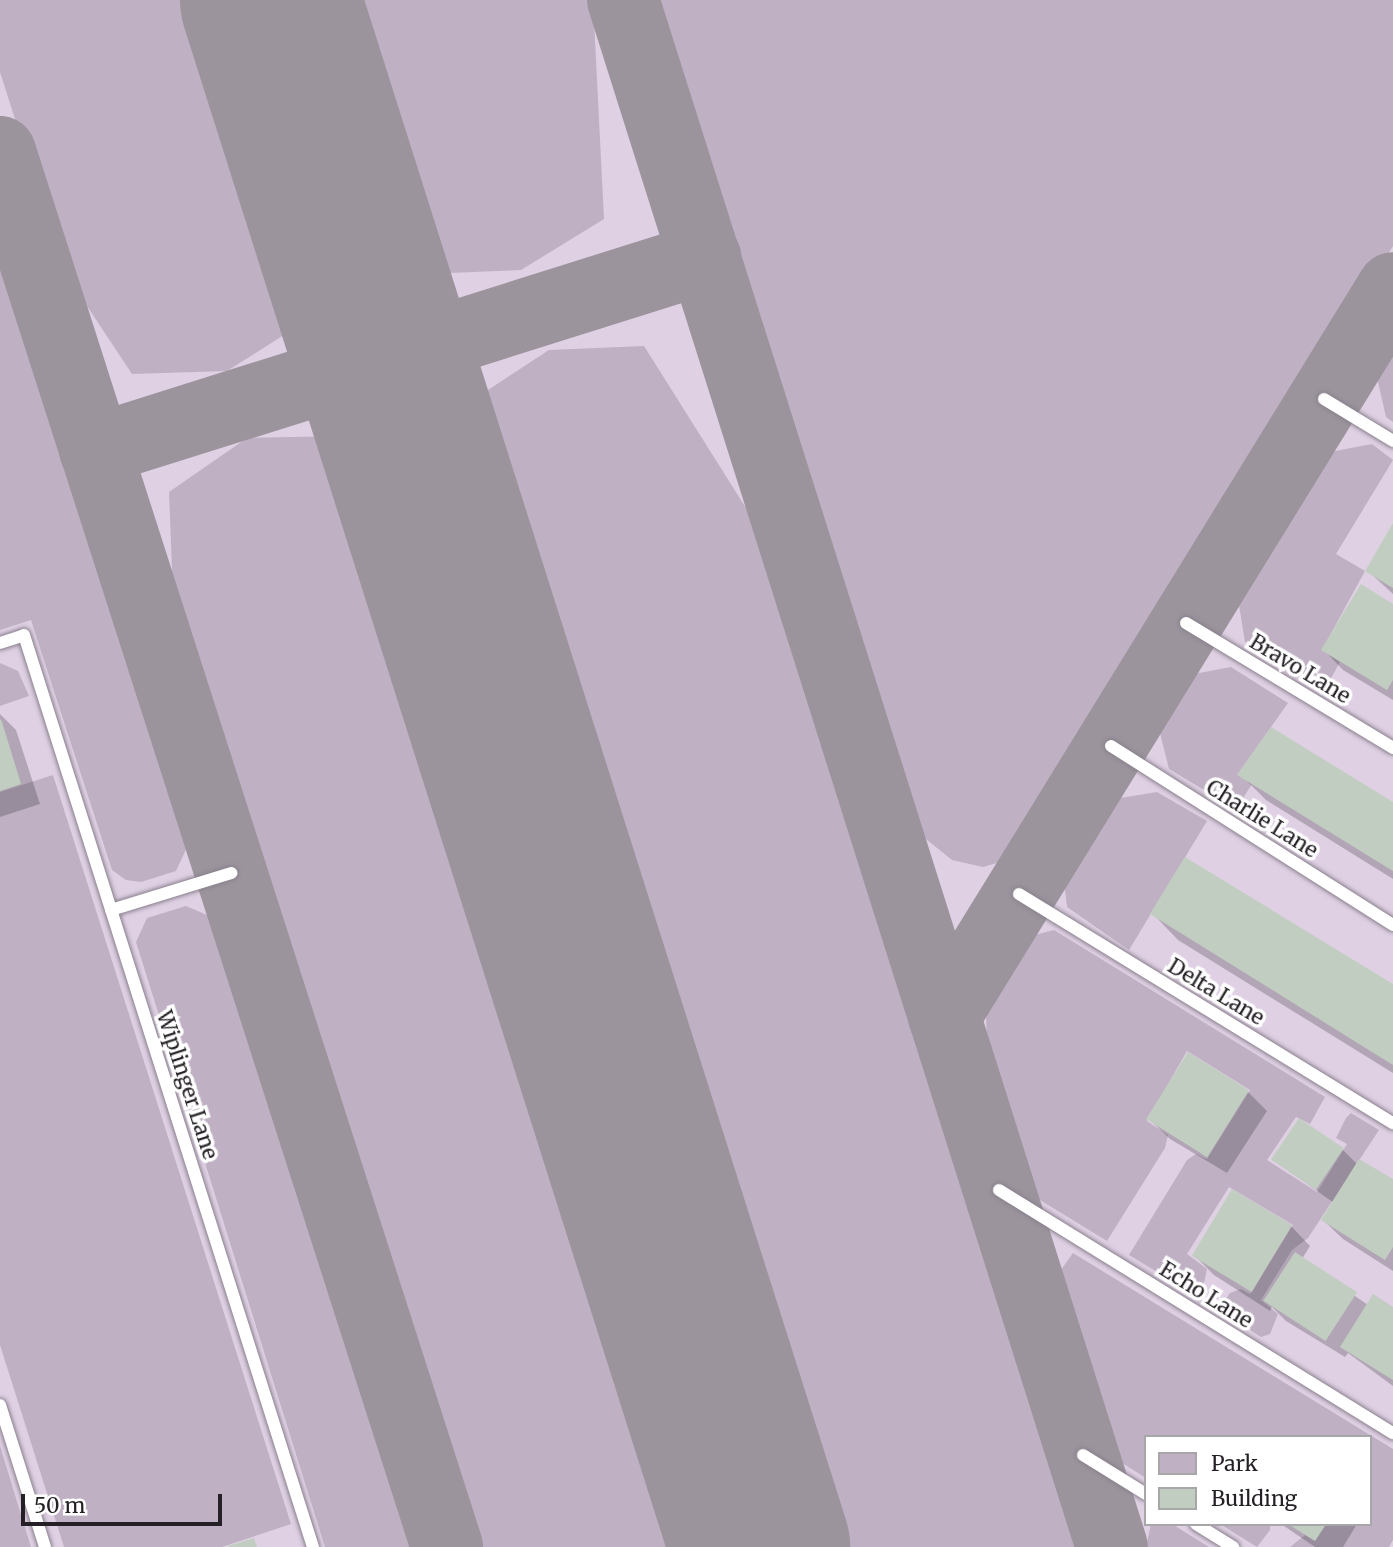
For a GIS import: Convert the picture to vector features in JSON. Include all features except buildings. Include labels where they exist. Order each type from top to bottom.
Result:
[{"type":"lane","points":[[1324,400],[1393,441]]},
{"type":"lane","name":"Bravo Lane","points":[[1186,623],[1393,748]]},
{"type":"lane","name":"Wiplinger Lane","points":[[0,643],[24,635],[313,1547]]},
{"type":"lane","name":"Charlie Lane","points":[[1111,746],[1393,925]]},
{"type":"lane","points":[[111,910],[231,873]]},
{"type":"lane","name":"Delta Lane","points":[[1019,894],[1393,1123]]},
{"type":"lane","name":"Echo Lane","points":[[999,1190],[1393,1433]]},
{"type":"lane","points":[[0,1405],[45,1547]]},
{"type":"lane","points":[[1083,1455],[1144,1493]]},
{"type":"lane","points":[[1199,1526],[1233,1547]]},
{"type":"shaded area","points":[[0,0],[1393,0],[1393,1547],[0,1547]]},
{"type":"green space","points":[[0,0],[205,0],[306,321],[227,371],[132,374],[81,297],[54,242],[0,72]]},
{"type":"green space","points":[[338,0],[588,0],[594,20],[604,219],[521,270],[425,274]]},
{"type":"green space","points":[[656,0],[1393,0],[1393,246],[1007,860],[983,867],[952,860],[921,835]]},
{"type":"green space","points":[[0,242],[189,843],[176,871],[141,882],[126,880],[112,870],[31,620],[0,630]]},
{"type":"green space","points":[[1393,339],[1393,422],[1386,417],[1375,369]]},
{"type":"green space","points":[[644,346],[751,516],[1078,1547],[826,1547],[465,405],[549,350]]},
{"type":"green space","points":[[341,436],[695,1547],[467,1547],[174,620],[169,492],[247,438]]},
{"type":"green space","points":[[1372,444],[1393,460],[1336,554],[1365,571],[1322,650],[1340,662],[1325,689],[1245,642],[1237,593],[1325,453]]},
{"type":"green space","points":[[0,663],[18,671],[29,696],[0,706]]},
{"type":"green space","points":[[1231,667],[1288,703],[1238,774],[1252,784],[1236,809],[1169,769],[1157,721],[1183,676]]},
{"type":"green space","points":[[53,775],[291,1524],[222,1547],[64,1547],[0,1345],[0,792]]},
{"type":"green space","points":[[1157,792],[1207,821],[1129,950],[1067,907],[1063,873],[1108,800]]},
{"type":"green space","points":[[186,906],[214,918],[412,1547],[325,1547],[136,942],[147,918]]},
{"type":"green space","points":[[1054,930],[1325,1097],[1310,1124],[1296,1117],[1267,1160],[1317,1192],[1347,1144],[1336,1138],[1351,1113],[1379,1130],[1308,1238],[1292,1250],[1261,1300],[1278,1314],[1270,1334],[1261,1337],[1225,1314],[1224,1302],[1230,1293],[1241,1289],[1250,1294],[1293,1225],[1229,1187],[1187,1254],[1207,1269],[1203,1288],[1192,1293],[1129,1255],[1187,1160],[1196,1154],[1207,1159],[1250,1090],[1187,1051],[1147,1121],[1168,1135],[1165,1148],[1107,1241],[1035,1197],[987,1044],[986,1013],[1023,938]]},
{"type":"green space","points":[[1073,1253],[1370,1435],[1144,1435],[1144,1477],[1117,1460],[1058,1274]]},
{"type":"green space","points":[[1372,1436],[1393,1449],[1393,1540],[1389,1547],[1290,1547],[1305,1535],[1315,1541],[1325,1526],[1372,1526]]},
{"type":"green space","points":[[0,1446],[31,1547],[0,1547]]},
{"type":"green space","points":[[1151,1526],[1175,1526],[1209,1547],[1146,1547]]},
{"type":"green space","points":[[1223,1526],[1270,1526],[1270,1530],[1257,1547]]},
{"type":"taxiway","points":[[623,0],[1112,1547]]},
{"type":"taxiway","points":[[0,152],[447,1547]]},
{"type":"taxiway","points":[[95,450],[705,258]]},
{"type":"taxiway","points":[[944,1017],[1393,288]]},
{"type":"runway","points":[[270,0],[760,1547]]}]
